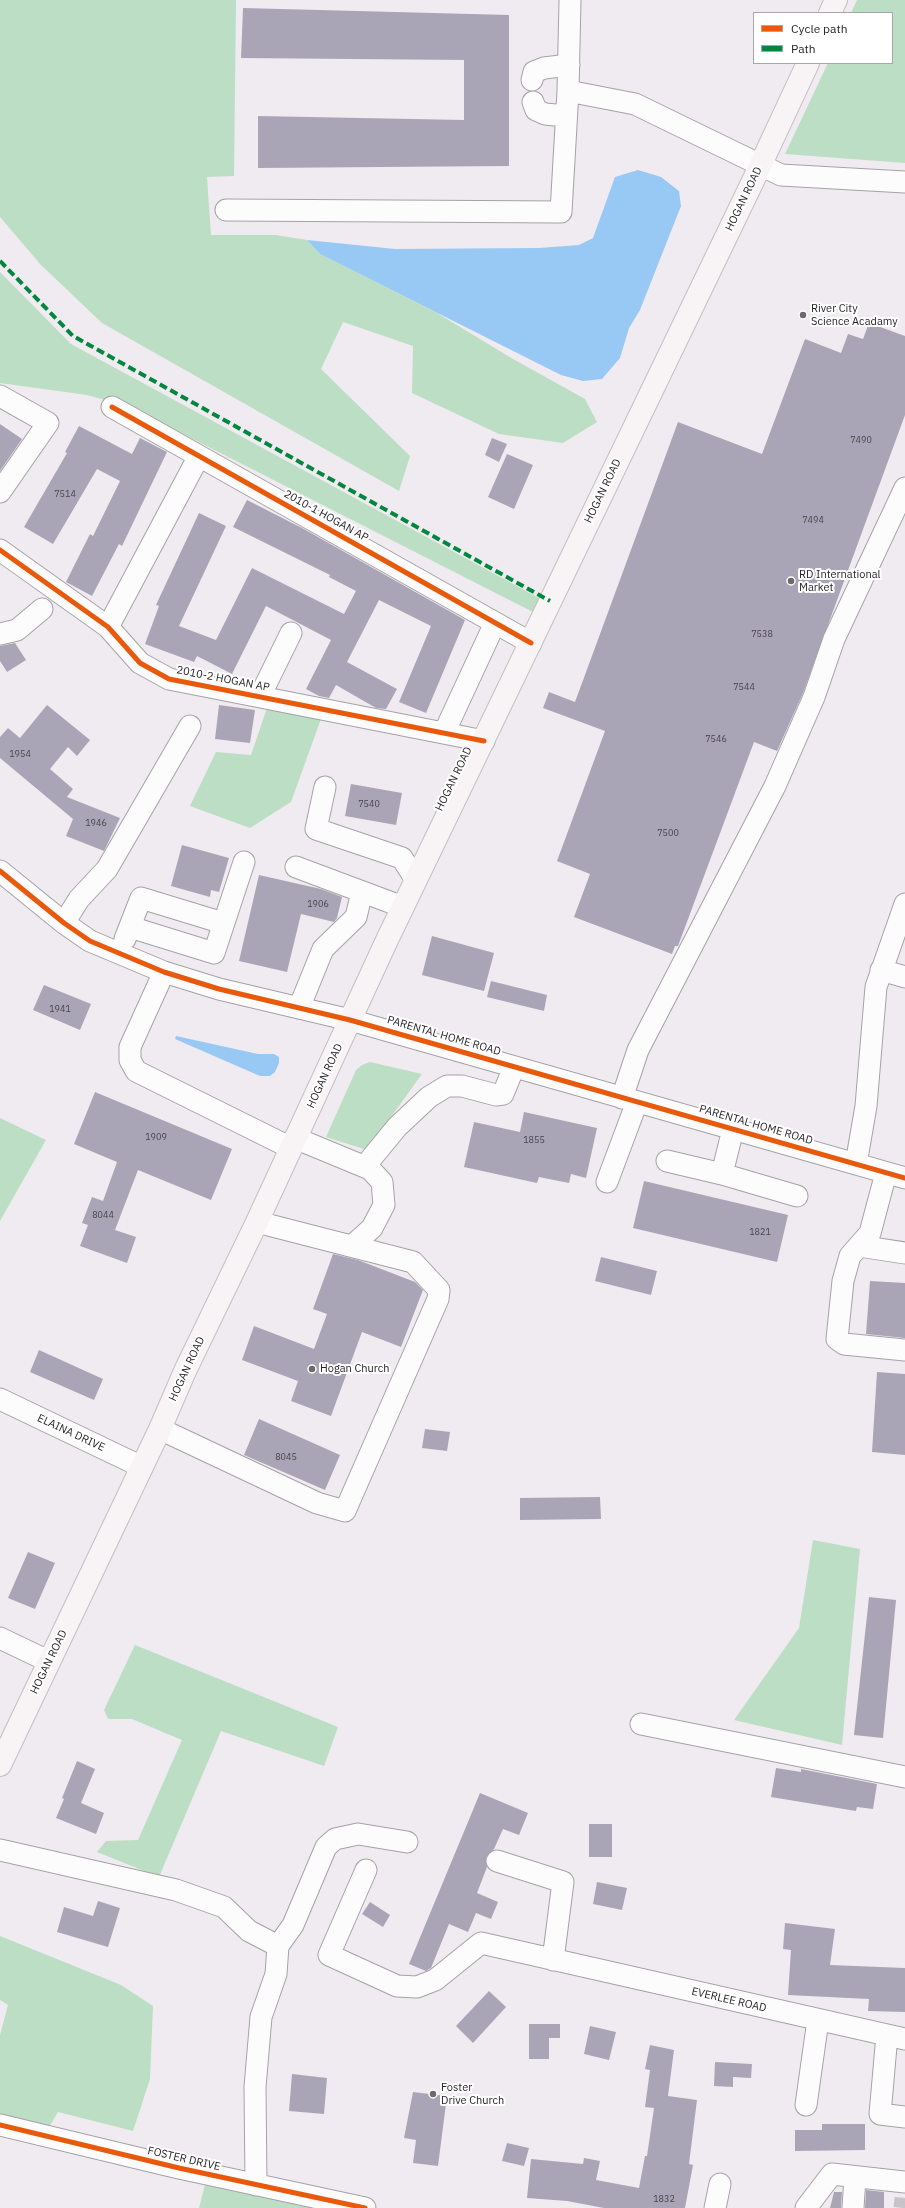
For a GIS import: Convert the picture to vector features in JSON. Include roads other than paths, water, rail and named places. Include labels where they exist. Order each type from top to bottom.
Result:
[{"type":"main road","points":[[830,12],[836,0]]},
{"type":"main road","name":"HOGAN ROAD","points":[[0,1765],[48,1661],[160,1429],[185,1371],[257,1222],[403,907],[760,167],[808,64]]},
{"type":"street","points":[[226,210],[560,212],[568,91],[570,0]]},
{"type":"street","points":[[532,80],[534,72],[544,68],[569,65]]},
{"type":"street","points":[[568,91],[635,104],[760,167],[781,176],[905,182]]},
{"type":"street","points":[[532,102],[536,110],[545,114],[566,116]]},
{"type":"street","points":[[0,396],[48,423],[0,492]]},
{"type":"street","name":"2010-1 HOGAN AP","points":[[112,407],[531,643]]},
{"type":"street","points":[[108,627],[200,456]]},
{"type":"street","points":[[607,1182],[630,1100],[638,1050],[774,786],[814,697],[834,639],[905,488]]},
{"type":"street","name":"2010-2 HOGAN AP","points":[[0,550],[108,627],[140,663],[164,676],[186,683],[260,696],[484,741]]},
{"type":"street","points":[[0,634],[17,630],[42,608]]},
{"type":"street","points":[[444,733],[495,623]]},
{"type":"street","points":[[260,696],[291,633]]},
{"type":"street","points":[[64,923],[80,899],[107,869],[190,726]]},
{"type":"street","points":[[325,787],[316,829],[402,858],[416,880]]},
{"type":"street","points":[[130,927],[214,953],[244,862]]},
{"type":"street","points":[[296,867],[403,907]]},
{"type":"street","name":"PARENTAL HOME ROAD","points":[[0,871],[64,923],[90,940],[119,954],[164,972],[219,989],[350,1020],[895,1175]]},
{"type":"street","points":[[299,1008],[323,949],[356,917],[362,892]]},
{"type":"street","points":[[119,954],[141,898],[223,923]]},
{"type":"street","points":[[856,1164],[866,1111],[873,1008],[881,970],[905,904]]},
{"type":"street","points":[[194,981],[196,915]]},
{"type":"street","points":[[881,970],[905,977]]},
{"type":"street","points":[[164,972],[130,1047],[130,1060],[136,1071],[293,1143],[365,1166],[370,1169],[382,1182],[384,1205],[372,1228],[352,1246]]},
{"type":"street","points":[[365,1166],[397,1127],[429,1097],[447,1086],[462,1086],[496,1095],[503,1094],[514,1067]]},
{"type":"street","points":[[722,1174],[733,1129]]},
{"type":"street","points":[[666,1161],[722,1174],[797,1196]]},
{"type":"street","points":[[895,1175],[870,1233],[850,1256],[844,1281],[837,1339],[844,1344],[905,1350]]},
{"type":"street","points":[[160,1429],[317,1503],[344,1511],[438,1299],[439,1290],[413,1262],[257,1222]]},
{"type":"street","points":[[859,1246],[905,1253]]},
{"type":"street","name":"ELAINA DRIVE","points":[[0,1399],[142,1467]]},
{"type":"street","points":[[0,1638],[48,1661]]},
{"type":"street","points":[[641,1724],[905,1777]]},
{"type":"street","points":[[256,2185],[255,2087],[258,2048],[261,2017],[276,1974],[278,1946],[293,1924],[326,1847],[335,1839],[358,1834],[407,1842]]},
{"type":"street","points":[[0,1850],[176,1890],[217,1904],[224,1907],[249,1931],[278,1946]]},
{"type":"street","points":[[496,1861],[564,1882],[553,1960]]},
{"type":"street","name":"EVERLEE ROAD","points":[[366,1870],[329,1955],[398,1986],[417,1987],[435,1980],[481,1943],[896,2037]]},
{"type":"street","points":[[806,2105],[818,2020]]},
{"type":"street","points":[[896,2037],[880,2114],[905,2117]]},
{"type":"street","name":"FOSTER DRIVE","points":[[0,2125],[256,2185],[365,2208]]},
{"type":"street","points":[[811,2206],[832,2174],[856,2177],[900,2190]]},
{"type":"street","points":[[853,2208],[856,2177]]},
{"type":"street","points":[[715,2208],[720,2184]]},
{"type":"water","points":[[638,170],[661,177],[679,191],[681,206],[640,310],[629,328],[620,358],[602,379],[583,381],[561,375],[320,254],[307,240],[395,249],[539,248],[579,245],[593,238],[615,177]]},
{"type":"water","points":[[176,1036],[258,1054],[274,1054],[279,1057],[279,1063],[275,1072],[270,1076],[260,1076],[175,1039]]},
{"type":"tunnel","points":[[904,2208],[905,2198]]},
{"type":"place","name":"River City Science Acadamy","points":[[803,315]]},
{"type":"place","name":"RD International Market","points":[[791,581]]},
{"type":"place","name":"Hogan Church","points":[[312,1369]]},
{"type":"place","name":"Foster Drive Church","points":[[433,2094]]}]
